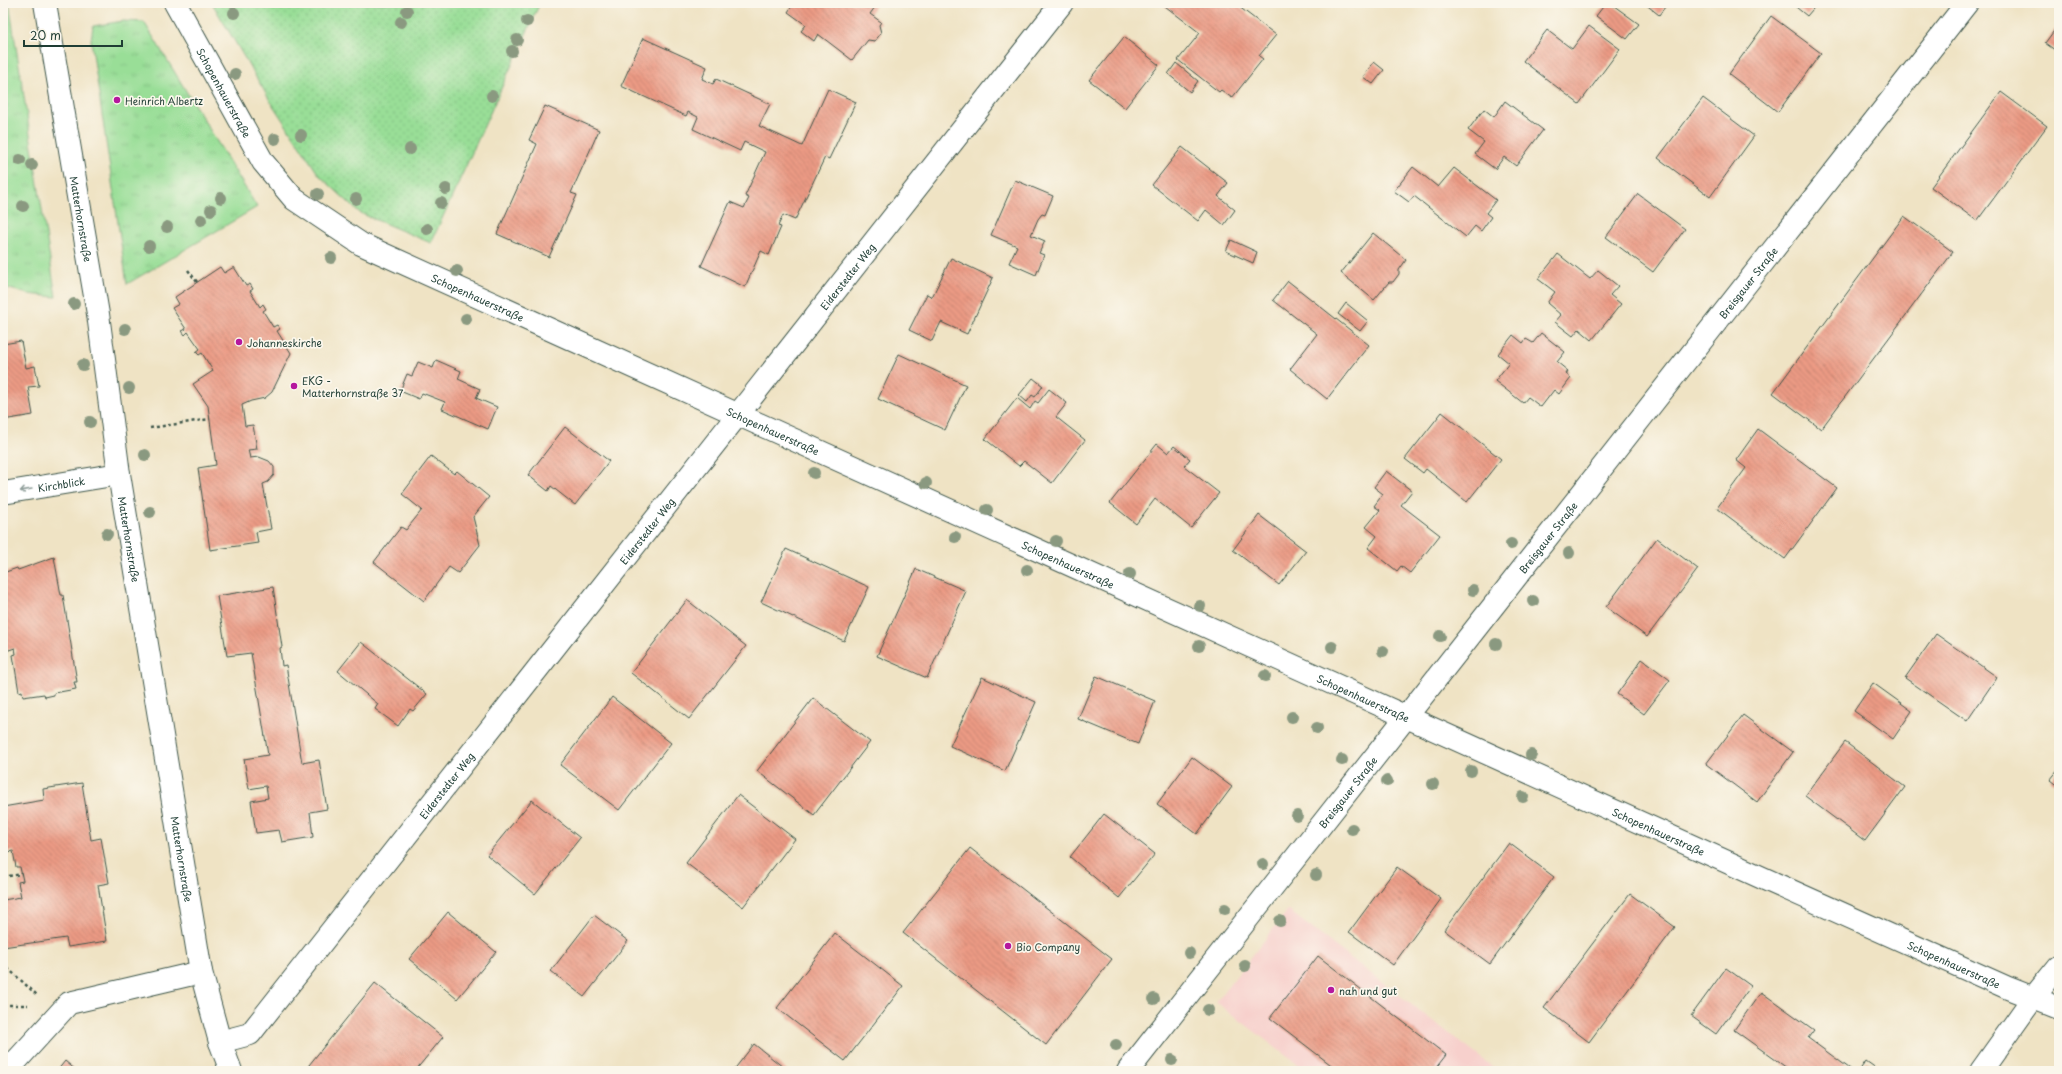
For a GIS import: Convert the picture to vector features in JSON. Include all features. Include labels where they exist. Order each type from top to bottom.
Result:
[{"type":"street","name":"Matterhornstraße","points":[[46,3],[98,314],[119,474],[201,972],[220,1042],[231,1071]]},
{"type":"street","name":"Schopenhauerstraße","points":[[175,3],[263,162],[294,199],[361,244],[1406,717],[2032,998],[2059,1008]]},
{"type":"street","name":"Eiderstedter Weg","points":[[220,1042],[250,1034],[1062,3]]},
{"type":"street","name":"Breisgauer Straße","points":[[1128,1071],[1967,3]]},
{"type":"street","name":"Kirchblick","points":[[3,493],[119,474]]},
{"type":"street","points":[[1981,1071],[2032,998],[2059,966]]},
{"type":"street","points":[[7,1071],[53,1009],[69,1003],[201,972]]},
{"type":"path","points":[[188,270],[197,282]]},
{"type":"path","points":[[150,428],[210,419]]},
{"type":"path","points":[[3,877],[22,874]]},
{"type":"path","points":[[3,964],[53,1009]]},
{"type":"path","points":[[3,1005],[53,1009]]},
{"type":"shaded area","points":[[1288,910],[1498,1071],[1306,1071],[1216,1002]]},
{"type":"green space","points":[[3,3],[9,3],[56,297],[28,294],[3,287]]},
{"type":"green space","points":[[212,3],[540,3],[431,243],[360,213],[319,175],[272,104]]},
{"type":"green space","points":[[123,21],[144,22],[257,207],[127,284],[91,40],[93,26]]},
{"type":"building","points":[[794,3],[878,3],[870,14],[881,22],[879,25],[881,33],[875,41],[868,40],[852,60],[818,34],[814,41],[801,31],[806,25],[788,12]]},
{"type":"building","points":[[1161,3],[1234,3],[1276,35],[1259,56],[1263,59],[1232,98],[1221,90],[1219,92],[1178,60],[1200,33]]},
{"type":"building","points":[[1606,3],[1610,3],[1639,24],[1627,39],[1596,16]]},
{"type":"building","points":[[1644,3],[1668,3],[1659,15]]},
{"type":"building","points":[[1791,3],[1818,3],[1807,16]]},
{"type":"building","points":[[1771,16],[1821,53],[1778,112],[1729,74]]},
{"type":"building","points":[[2059,24],[2059,53],[2045,43]]},
{"type":"building","points":[[1589,26],[1620,49],[1579,104],[1523,61],[1547,30],[1572,49]]},
{"type":"building","points":[[1124,37],[1159,65],[1125,108],[1089,80]]},
{"type":"building","points":[[643,38],[707,67],[702,79],[713,84],[716,79],[770,104],[759,126],[802,146],[828,89],[856,102],[829,159],[825,157],[795,220],[783,215],[778,226],[781,227],[769,255],[761,251],[745,287],[701,266],[730,202],[744,208],[749,198],[745,196],[765,152],[744,142],[740,151],[693,129],[698,117],[688,112],[686,116],[621,86]]},
{"type":"building","points":[[1374,62],[1384,70],[1373,84],[1363,77]]},
{"type":"building","points":[[1176,63],[1198,81],[1190,92],[1168,74]]},
{"type":"building","points":[[2001,92],[2047,126],[1977,221],[1931,187]]},
{"type":"building","points":[[1703,98],[1754,136],[1710,197],[1658,158]]},
{"type":"building","points":[[1505,101],[1543,130],[1516,166],[1504,157],[1495,169],[1475,154],[1484,142],[1468,130],[1484,109],[1494,117]]},
{"type":"building","points":[[545,106],[599,130],[571,193],[577,195],[549,257],[497,234],[537,144],[529,140]]},
{"type":"building","points":[[1182,147],[1228,183],[1218,196],[1235,210],[1224,225],[1206,210],[1198,221],[1152,185]]},
{"type":"building","points":[[1413,167],[1438,187],[1454,168],[1496,200],[1486,213],[1491,217],[1481,231],[1475,226],[1466,237],[1414,196],[1409,202],[1394,191]]},
{"type":"building","points":[[1015,180],[1053,196],[1045,215],[1042,214],[1038,219],[1031,235],[1045,241],[1039,253],[1044,255],[1036,275],[1009,263],[1017,246],[991,235]]},
{"type":"building","points":[[1638,194],[1685,229],[1653,272],[1606,237]]},
{"type":"building","points":[[1904,216],[1953,252],[1821,429],[1773,393]]},
{"type":"building","points":[[1373,233],[1406,260],[1393,282],[1389,282],[1374,300],[1341,273]]},
{"type":"building","points":[[1231,240],[1257,252],[1253,263],[1226,251]]},
{"type":"building","points":[[1558,254],[1590,279],[1598,270],[1618,286],[1610,295],[1621,304],[1592,340],[1579,329],[1573,336],[1555,322],[1561,315],[1547,303],[1555,292],[1538,279]]},
{"type":"building","points":[[951,258],[993,278],[967,334],[941,322],[932,341],[909,330],[927,294],[932,297]]},
{"type":"building","points":[[220,267],[224,273],[234,267],[246,286],[250,284],[253,289],[250,291],[260,307],[263,304],[266,309],[263,311],[273,327],[277,325],[280,329],[277,331],[291,353],[272,392],[265,398],[251,401],[242,405],[245,426],[253,425],[257,449],[248,450],[250,458],[259,457],[269,461],[274,467],[274,475],[268,482],[263,484],[271,529],[256,532],[258,543],[210,550],[198,468],[216,465],[208,406],[193,384],[213,371],[202,353],[199,355],[196,352],[200,349],[188,332],[185,335],[182,331],[186,329],[172,308],[179,304],[175,297]]},
{"type":"building","points":[[1288,281],[1369,345],[1327,399],[1290,369],[1317,334],[1273,300]]},
{"type":"building","points":[[1346,303],[1368,321],[1360,331],[1338,314]]},
{"type":"building","points":[[1541,333],[1565,352],[1557,362],[1568,371],[1566,374],[1571,378],[1559,394],[1554,390],[1541,407],[1528,397],[1523,403],[1495,381],[1509,363],[1498,354],[1513,335],[1523,343],[1526,339],[1533,343]]},
{"type":"building","points":[[21,341],[26,368],[35,366],[39,386],[28,387],[33,415],[3,420],[3,344]]},
{"type":"building","points":[[899,354],[966,385],[945,430],[878,399]]},
{"type":"building","points":[[436,360],[461,371],[458,379],[480,389],[476,398],[497,407],[488,429],[442,409],[445,402],[422,393],[419,399],[400,391],[407,374],[412,376],[418,362],[433,368]]},
{"type":"building","points":[[1033,378],[1043,386],[1035,397],[1032,395],[1027,402],[1019,395]]},
{"type":"building","points":[[1049,389],[1067,403],[1056,417],[1085,440],[1052,483],[1024,461],[1019,466],[985,439],[1017,398],[1030,409],[1035,401],[1038,403]]},
{"type":"building","points":[[1442,412],[1501,459],[1467,502],[1426,469],[1423,473],[1405,459]]},
{"type":"building","points":[[565,427],[609,461],[575,505],[551,486],[548,491],[528,475]]},
{"type":"building","points":[[1758,429],[1837,488],[1785,559],[1717,508],[1746,468],[1736,460]]},
{"type":"building","points":[[1157,444],[1168,453],[1174,446],[1190,459],[1184,466],[1219,493],[1191,528],[1155,499],[1136,524],[1110,503]]},
{"type":"building","points":[[431,456],[454,474],[457,471],[489,497],[473,517],[480,545],[458,573],[449,567],[424,601],[374,562],[401,527],[406,530],[422,510],[402,494]]},
{"type":"building","points":[[1386,471],[1412,491],[1401,505],[1440,535],[1410,573],[1401,566],[1397,571],[1368,548],[1377,536],[1366,527],[1380,510],[1374,506],[1383,494],[1374,487]]},
{"type":"building","points":[[1259,515],[1306,551],[1279,585],[1233,550]]},
{"type":"building","points":[[1657,538],[1698,569],[1647,637],[1606,607]]},
{"type":"building","points":[[786,549],[869,587],[844,641],[761,602]]},
{"type":"building","points":[[54,557],[61,595],[63,595],[77,682],[74,682],[76,689],[54,693],[54,695],[45,697],[44,694],[23,697],[22,691],[19,692],[13,655],[16,654],[15,648],[3,652],[3,573],[17,568],[18,570]]},
{"type":"building","points":[[916,569],[966,591],[927,678],[877,656]]},
{"type":"building","points":[[273,587],[282,647],[280,648],[282,666],[286,665],[302,763],[319,760],[327,809],[310,812],[313,837],[282,842],[279,830],[256,833],[251,801],[268,798],[266,786],[249,789],[244,759],[268,755],[251,653],[227,656],[217,596]]},
{"type":"building","points":[[687,600],[746,646],[689,719],[631,673]]},
{"type":"building","points":[[1936,634],[1997,677],[1967,721],[1905,678]]},
{"type":"building","points":[[361,642],[427,694],[413,711],[410,709],[398,726],[375,709],[378,704],[338,671]]},
{"type":"building","points":[[1642,659],[1670,680],[1644,714],[1617,694]]},
{"type":"building","points":[[1096,676],[1155,701],[1138,744],[1078,719]]},
{"type":"building","points":[[982,677],[1036,702],[1005,771],[950,746]]},
{"type":"building","points":[[1873,683],[1912,711],[1893,739],[1854,711]]},
{"type":"building","points":[[612,697],[671,743],[619,810],[560,765]]},
{"type":"building","points":[[813,698],[870,742],[814,815],[757,771]]},
{"type":"building","points":[[1743,715],[1793,752],[1757,802],[1706,764]]},
{"type":"building","points":[[1845,742],[1905,787],[1865,841],[1805,796]]},
{"type":"building","points":[[1192,757],[1232,787],[1197,834],[1157,804]]},
{"type":"building","points":[[2059,769],[2059,787],[2050,780]]},
{"type":"building","points":[[82,783],[91,840],[101,838],[109,883],[98,885],[107,941],[68,947],[66,938],[3,947],[3,900],[21,897],[18,882],[23,881],[20,867],[16,867],[13,851],[3,853],[3,807],[44,800],[43,789]]},
{"type":"building","points":[[738,795],[795,839],[743,907],[686,863]]},
{"type":"building","points":[[532,800],[580,838],[535,894],[487,855]]},
{"type":"building","points":[[1104,814],[1155,854],[1119,898],[1070,857]]},
{"type":"building","points":[[1509,843],[1554,877],[1490,964],[1444,930]]},
{"type":"building","name":"Bio Company","points":[[970,848],[1112,959],[1046,1045],[903,933]]},
{"type":"building","points":[[1397,867],[1441,899],[1393,965],[1349,932]]},
{"type":"building","points":[[1630,894],[1675,927],[1589,1042],[1544,1008]]},
{"type":"building","points":[[448,912],[496,952],[457,999],[409,959]]},
{"type":"building","points":[[594,915],[628,941],[584,997],[551,971]]},
{"type":"building","points":[[835,933],[903,986],[845,1061],[777,1008]]},
{"type":"building","name":"nah und gut","points":[[1318,956],[1446,1055],[1435,1069],[1438,1071],[1339,1071],[1270,1018]]},
{"type":"building","points":[[1726,968],[1751,986],[1716,1034],[1691,1016]]},
{"type":"building","points":[[375,983],[443,1037],[415,1071],[312,1071],[309,1065]]},
{"type":"building","points":[[1761,992],[1814,1030],[1808,1038],[1853,1071],[1784,1071],[1787,1068],[1734,1030]]},
{"type":"building","points":[[754,1044],[788,1071],[733,1071]]},
{"type":"building","points":[[65,1061],[77,1071],[57,1071]]},
{"type":"building","points":[[1866,1061],[1880,1071],[1859,1071]]},
{"type":"place","name":"Heinrich Albertz","points":[[117,100]]},
{"type":"place","name":"Johanneskirche","points":[[239,342]]},
{"type":"place","name":"EKG - Matterhornstraße 37","points":[[294,386]]},
{"type":"place","name":"Bio Company","points":[[1008,946]]},
{"type":"place","name":"nah und gut","points":[[1331,990]]}]
